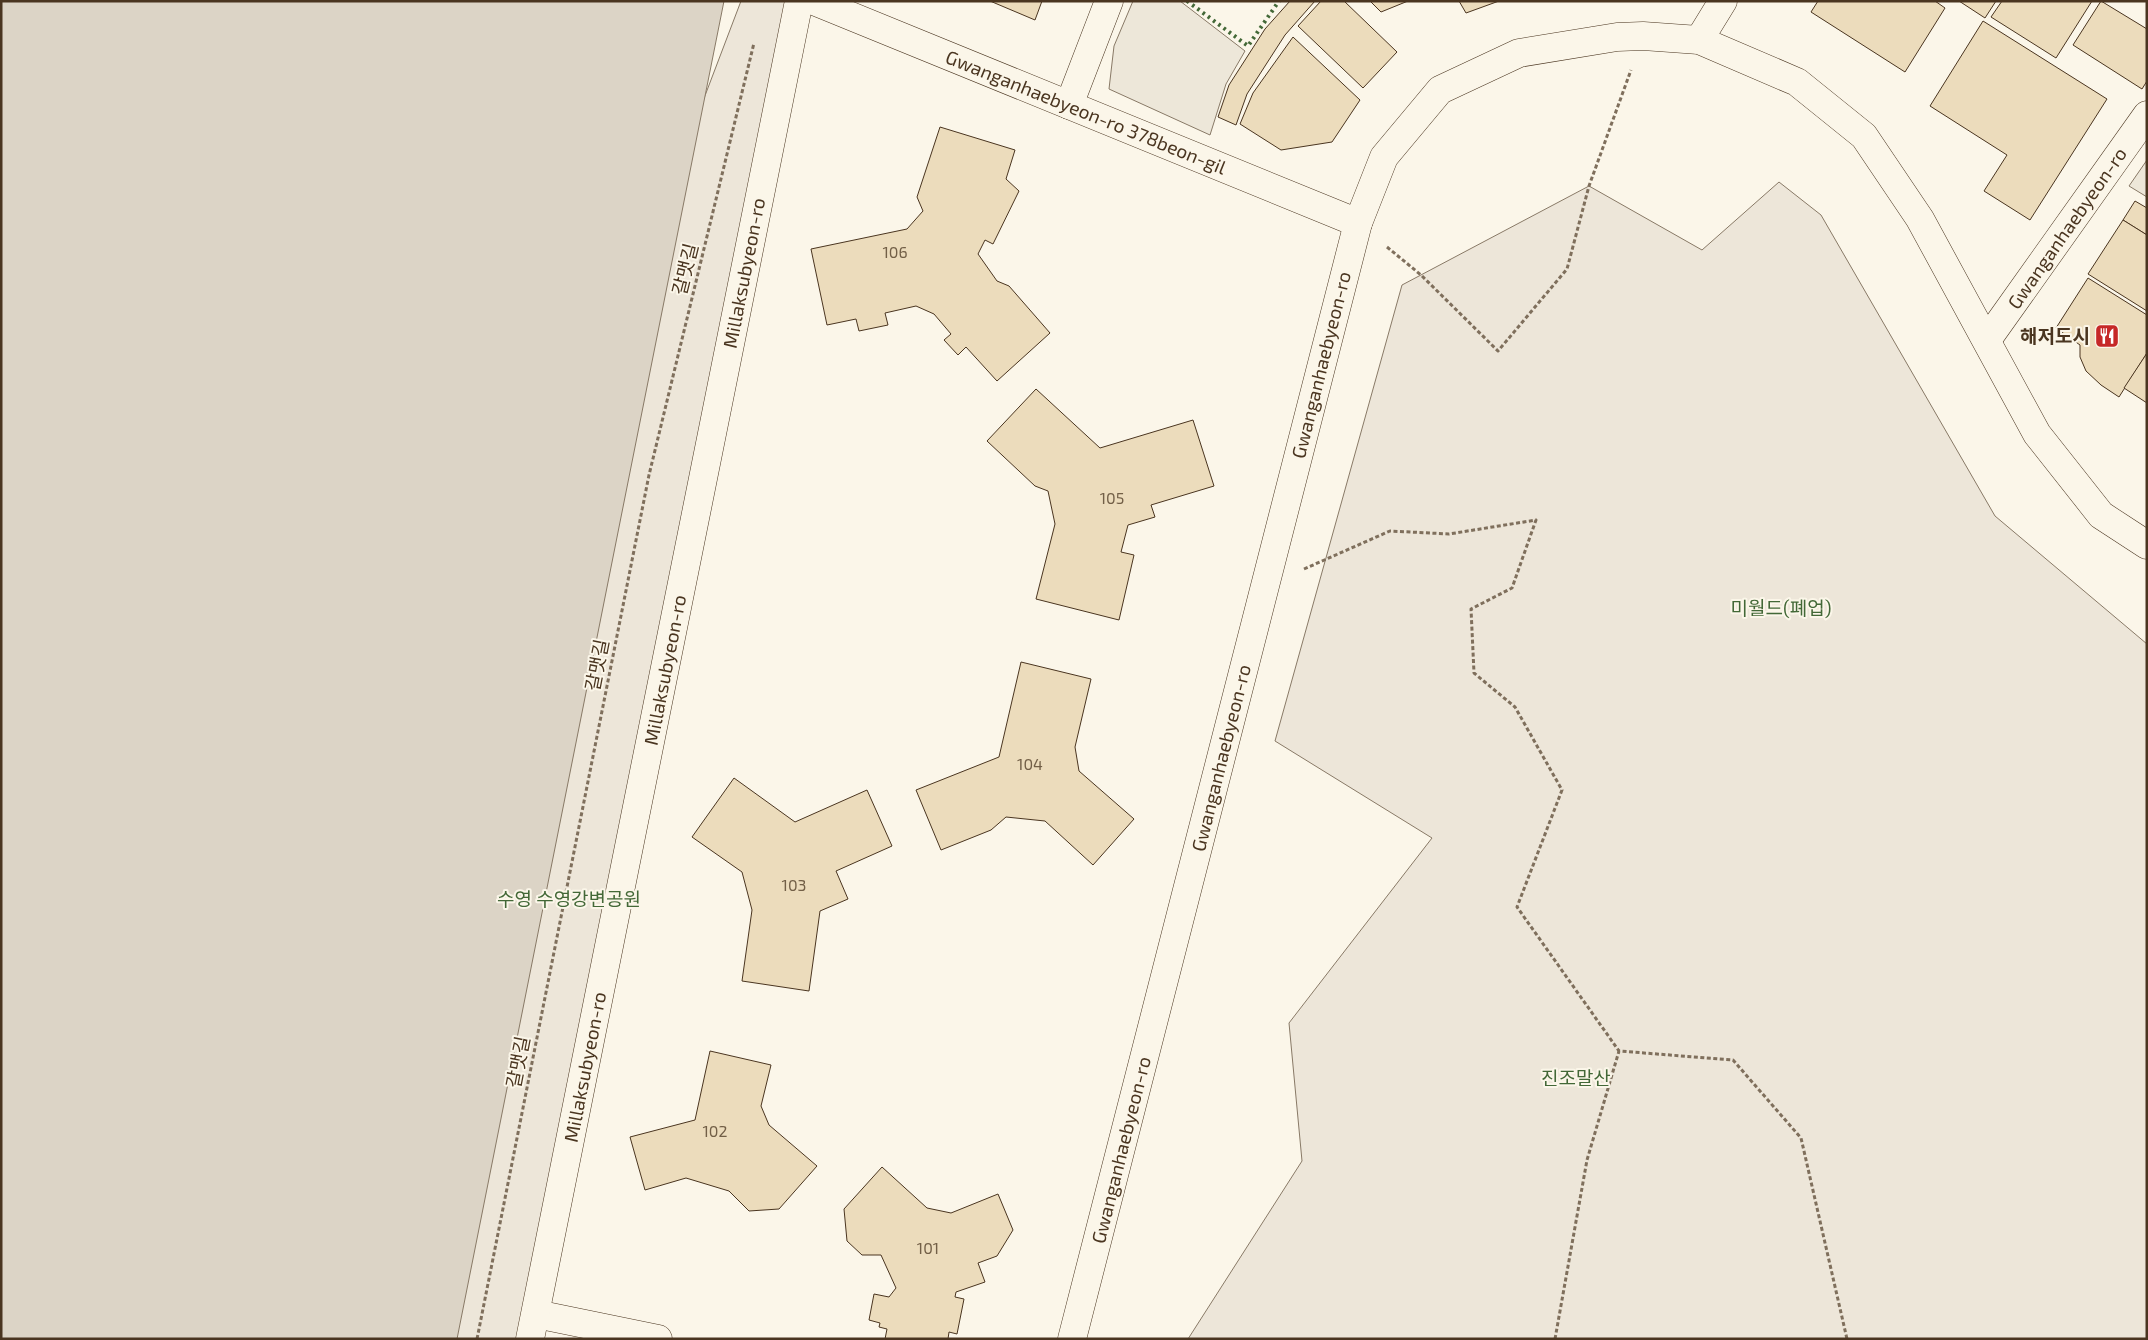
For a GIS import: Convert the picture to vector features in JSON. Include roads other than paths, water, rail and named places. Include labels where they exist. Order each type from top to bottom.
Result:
[{"type":"street","name":"Millaksubyeon-ro","points":[[533,1326],[799,1]]},
{"type":"street","name":"Gwanganhaebyeon-ro 378beon-gil","points":[[814,1],[1358,223]]},
{"type":"street","points":[[1068,105],[1109,1]]},
{"type":"street","points":[[1699,40],[1723,1]]},
{"type":"street","name":"Gwanganhaebyeon-ro","points":[[1072,1339],[1358,223],[1384,157],[1440,90],[1519,52],[1617,37],[1643,36],[1699,40],[1797,82],[1864,136],[1920,219],[2037,434],[2102,515],[2147,545]]},
{"type":"street","name":"Gwanganhaebyeon-ro","points":[[1987,340],[2147,115]]},
{"type":"street","points":[[533,1326],[658,1339]]},
{"type":"place","name":"해저도시","points":[[2107,336]]},
{"type":"park label","name":"미월드(폐업)","points":[[1781,608]]},
{"type":"park label","name":"수영 수영강변공원","points":[[569,899]]},
{"type":"park label","name":"진조말산","points":[[1576,1078]]}]
